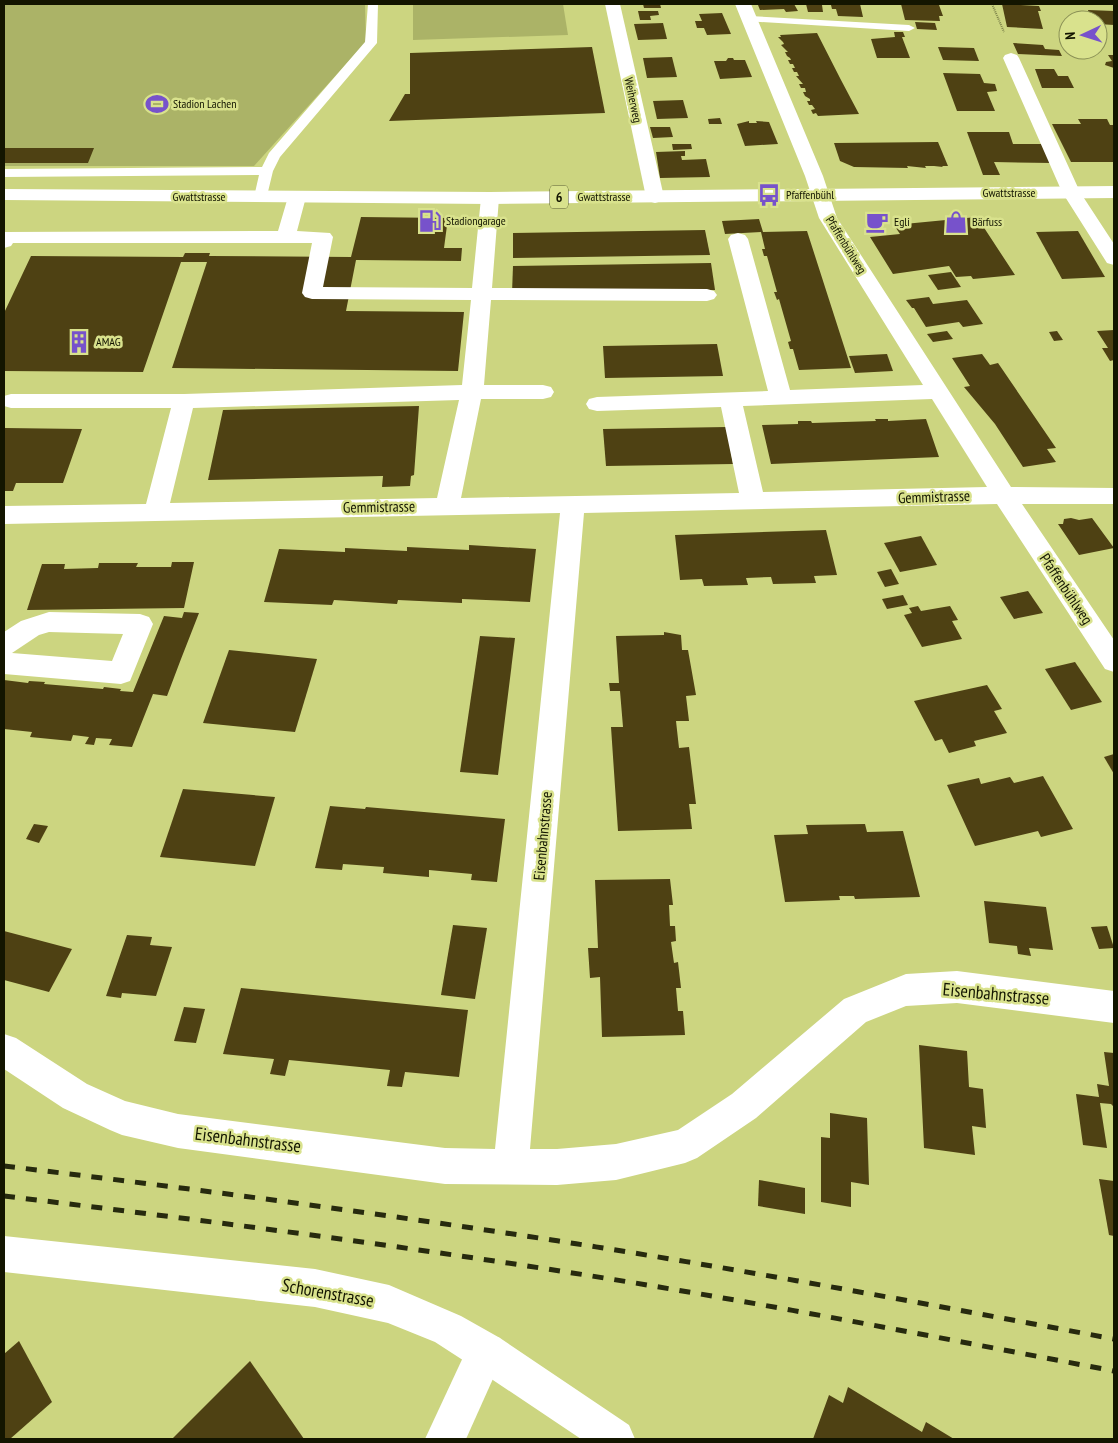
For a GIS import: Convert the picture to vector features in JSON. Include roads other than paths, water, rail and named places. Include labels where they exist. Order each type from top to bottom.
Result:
[{"type":"street","name":"Weiherweg","points":[[612,4],[655,197]]},
{"type":"street","name":"Pfaffenbühlweg","points":[[746,11],[828,218],[937,392],[1114,661]]},
{"type":"street","points":[[1011,58],[1071,192],[1114,259]]},
{"type":"street","name":"Gwattstrasse","points":[[4,195],[490,198],[1114,192]]},
{"type":"street","points":[[286,237],[296,197]]},
{"type":"street","points":[[447,506],[475,374],[490,198]]},
{"type":"street","points":[[4,242],[6,237],[324,237],[314,285],[483,286],[707,295]]},
{"type":"street","points":[[738,239],[781,397]]},
{"type":"street","points":[[6,398],[184,401],[471,392],[543,392]]},
{"type":"street","points":[[597,404],[937,392]]},
{"type":"street","points":[[730,399],[754,502]]},
{"type":"street","points":[[156,512],[184,401]]},
{"type":"street","name":"Gemmistrasse","points":[[4,515],[754,502],[1004,495],[1114,496]]},
{"type":"street","name":"Eisenbahnstrasse","points":[[511,1167],[573,505]]},
{"type":"street","points":[[4,645],[30,628],[49,622],[140,624],[120,673],[4,663]]},
{"type":"street","name":"Eisenbahnstrasse","points":[[4,1050],[75,1096],[122,1118],[178,1131],[445,1166],[557,1167],[616,1162],[685,1146],[744,1106],[855,1010],[906,990],[957,987],[1114,1007]]},
{"type":"street","name":"Schorenstrasse","points":[[4,1254],[315,1288],[364,1298],[413,1313],[448,1329],[486,1352],[616,1439]]},
{"type":"street","points":[[445,1439],[486,1352]]},
{"type":"lane","points":[[261,197],[266,171],[274,156],[371,43],[373,4]]},
{"type":"lane","points":[[746,11],[909,28]]},
{"type":"lane","points":[[4,173],[266,171]]},
{"type":"railway","points":[[4,1166],[278,1201],[552,1240],[763,1275],[1114,1339]]},
{"type":"railway","points":[[4,1196],[276,1230],[618,1280],[1114,1371]]},
{"type":"place","name":"Stadion Lachen","points":[[157,104]]},
{"type":"place","name":"Pfaffenbühl","points":[[769,195]]},
{"type":"place","name":"Stadiongarage","points":[[430,221]]},
{"type":"place","name":"Egli","points":[[877,222]]},
{"type":"place","name":"Bärfuss","points":[[956,222]]},
{"type":"place","name":"AMAG","points":[[79,342]]}]
